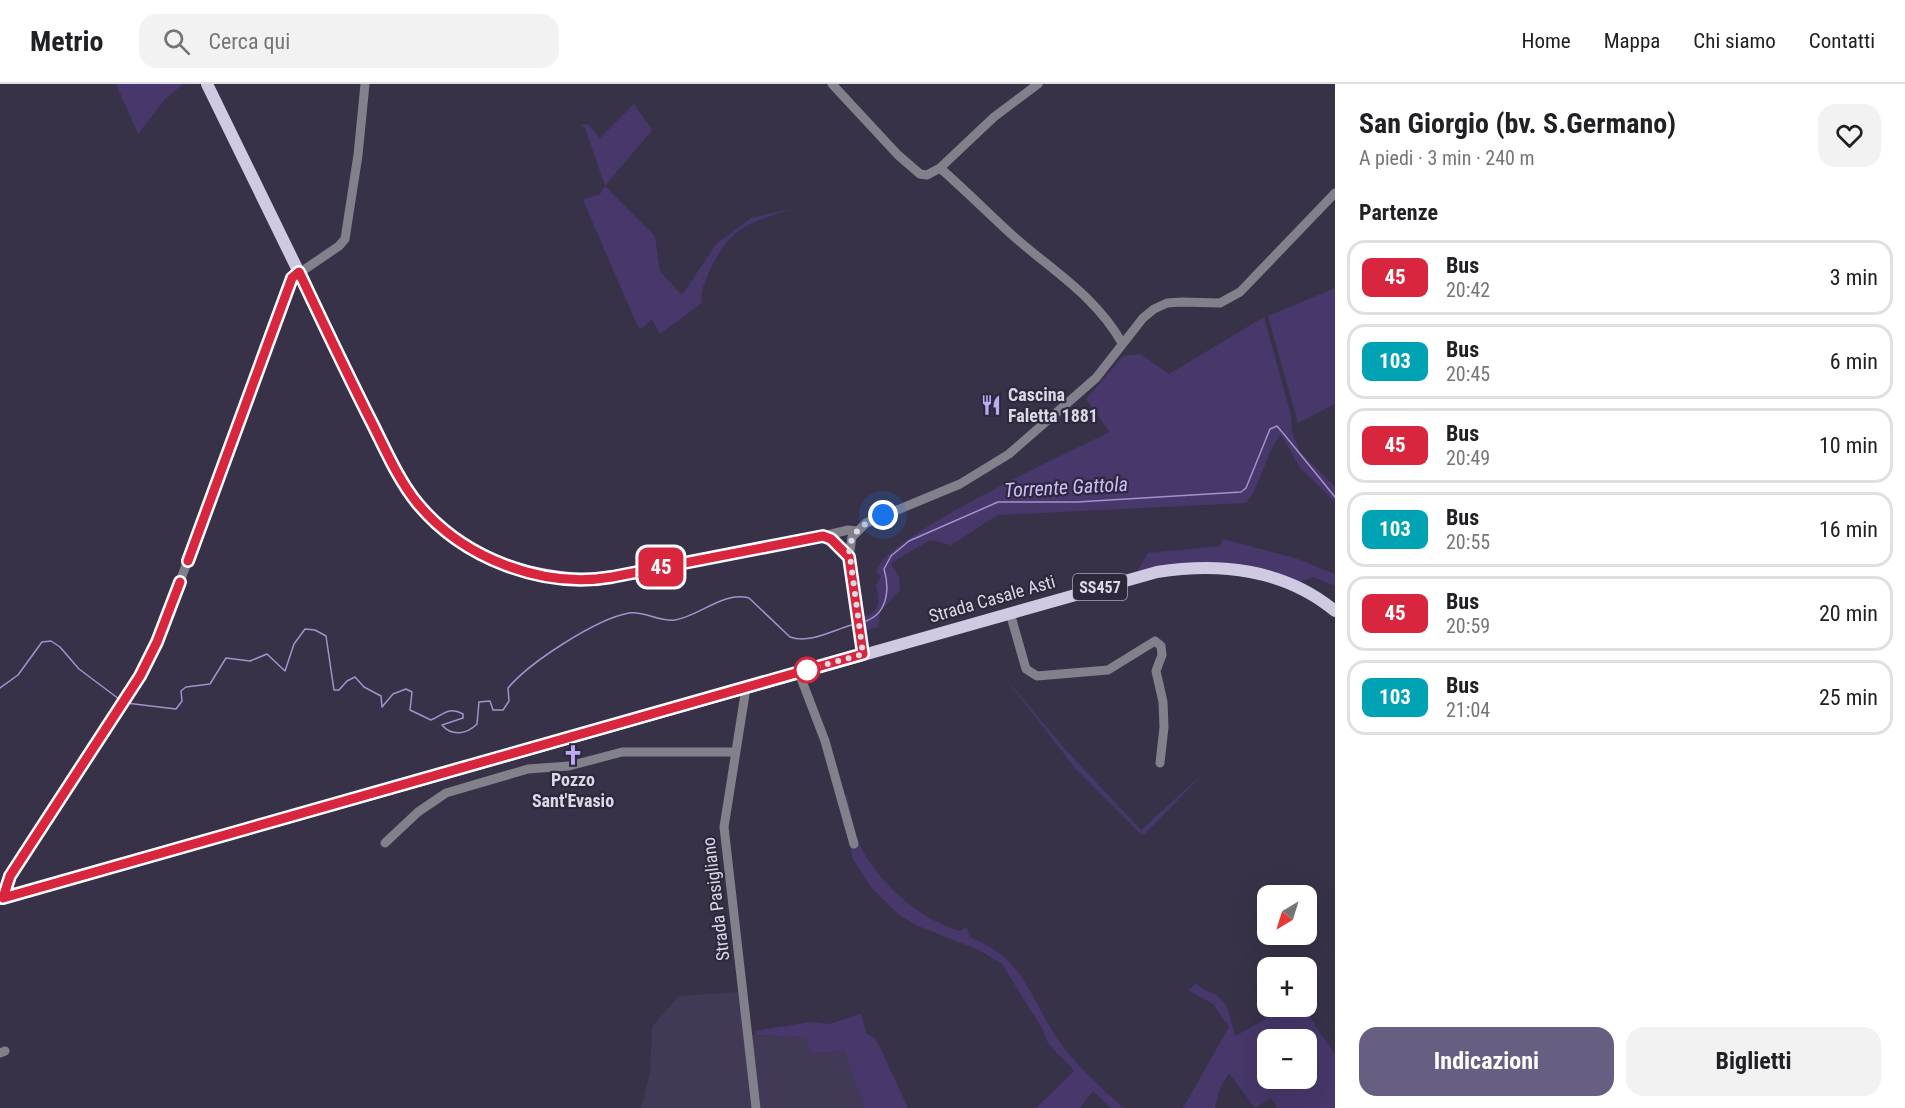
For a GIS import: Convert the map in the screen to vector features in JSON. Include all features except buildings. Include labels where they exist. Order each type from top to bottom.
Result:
[{"type":"main road","points":[[207,84],[391,461],[417,503],[436,523],[483,556],[536,574],[600,579],[823,536],[831,539],[849,557],[863,654]]},
{"type":"main road","name":"Strada Casale Asti","points":[[863,654],[1157,572],[1204,567],[1229,568],[1273,578],[1311,594],[1335,610]]},
{"type":"main road","name":"SS457","points":[[4,899],[863,654]]},
{"type":"street","points":[[4,899],[10,876],[128,694],[157,642],[258,375],[292,278],[339,246],[345,238],[355,176],[365,84]]},
{"type":"street","points":[[832,84],[912,168],[927,175],[939,168],[994,117],[1038,84]]},
{"type":"street","points":[[939,168],[1012,235],[1086,295],[1113,326],[1122,343]]},
{"type":"street","points":[[849,557],[851,542],[857,531],[874,519],[960,484],[1009,454],[1096,378],[1143,318],[1167,303],[1209,304],[1230,300],[1335,193]]},
{"type":"street","points":[[823,536],[848,530],[857,531]]},
{"type":"street","points":[[1010,613],[1026,669],[1037,676],[1108,670],[1155,641],[1161,646],[1162,656],[1156,671],[1163,702],[1164,727],[1160,763]]},
{"type":"street","points":[[799,673],[825,741],[854,844]]},
{"type":"street","name":"Strada Pasigliano","points":[[746,688],[725,810],[724,831],[756,1108]]},
{"type":"street","points":[[385,843],[418,812],[446,793],[528,769],[569,766],[622,752],[735,752]]},
{"type":"street","points":[[439,774],[446,793]]},
{"type":"shaded area","points":[[116,84],[183,84],[165,99],[138,134]]},
{"type":"shaded area","points":[[634,104],[652,130],[605,186],[585,128],[581,125],[588,124],[600,138]]},
{"type":"shaded area","points":[[605,186],[655,236],[660,272],[682,295],[716,244],[751,218],[794,208],[753,223],[734,235],[725,245],[709,272],[702,291],[702,303],[660,334],[652,319],[641,329],[637,325],[583,200],[600,194]]},
{"type":"shaded area","points":[[1335,288],[1335,404],[1298,423],[1268,316]]},
{"type":"shaded area","points":[[1264,317],[1291,415],[1292,432],[1300,452],[1335,487],[1335,502],[1300,468],[1281,434],[1246,503],[998,515],[951,545],[930,540],[891,563],[899,577],[900,590],[880,612],[878,627],[863,631],[862,617],[873,613],[878,606],[876,585],[881,576],[876,572],[886,557],[910,538],[981,496],[1110,432],[1086,399],[1123,356],[1141,354],[1169,374]]},
{"type":"shaded area","points":[[1223,539],[1295,558],[1335,574],[1335,586],[1313,577],[1293,585],[1249,572],[1134,577],[1148,553],[1220,546]]},
{"type":"shaded area","points":[[1002,674],[1066,750],[1141,830],[1206,771],[1144,835],[1141,834],[1074,767]]},
{"type":"shaded area","points":[[837,793],[847,795],[853,825],[864,853],[883,879],[918,911],[945,926],[960,931],[966,927],[970,937],[1005,958],[1017,971],[1064,1048],[1085,1072],[1123,1108],[1111,1108],[1093,1091],[1080,1108],[1036,1108],[1074,1071],[1048,1043],[1043,1030],[1002,964],[979,950],[918,926],[899,915],[871,887],[853,859]]},
{"type":"shaded area","points":[[1197,983],[1217,996],[1225,1004],[1235,1036],[1269,1017],[1310,1017],[1335,1055],[1335,1108],[1278,1108],[1271,1098],[1255,1108],[1229,1073],[1220,1088],[1215,1108],[1183,1108],[1229,1027],[1213,1004],[1188,990]]},
{"type":"shaded area","points":[[739,992],[751,1108],[641,1108],[650,1073],[652,1027],[679,996]]},
{"type":"shaded area","points":[[861,1014],[866,1033],[876,1039],[908,1108],[864,1108],[844,1051],[812,1054],[806,1038],[756,1035],[754,1031],[810,1022],[829,1024]]},
{"type":"shaded area","points":[[751,1035],[807,1038],[812,1054],[844,1051],[864,1108],[761,1108]]},
{"type":"waterway","name":"Torrente Gattola","points":[[863,622],[878,614],[882,607],[887,593],[884,569],[891,556],[909,541],[998,502],[1077,502],[1241,492],[1246,488],[1270,429],[1277,426],[1282,432]]},
{"type":"waterway","name":"Torrente Gattola","points":[[1283,433],[1335,497]]},
{"type":"waterway","name":"Torrente Gattola","points":[[126,703],[176,709],[182,701],[181,691],[186,687],[210,684],[226,658],[250,661],[267,654],[285,671],[294,644],[305,629],[315,630],[326,636],[334,690],[339,690],[347,681],[355,677],[364,687],[381,696],[382,707],[393,694],[406,689],[412,692],[410,710],[431,720],[449,711],[463,714],[463,718],[442,725],[450,731],[460,733],[477,724],[479,702],[490,701],[493,710],[503,710],[509,701],[508,688],[547,654],[599,624],[629,613],[675,620],[721,601],[739,597],[749,598],[790,637],[798,639],[821,636],[852,625]]},
{"type":"waterway","name":"Torrente Gattola","points":[[0,688],[18,675],[42,642],[51,641],[60,647],[79,669],[119,699]]},
{"type":"bus line","name":"45","points":[[180,582],[157,642],[140,676],[7,880],[3,898],[863,654],[849,557],[839,545],[823,536],[600,579],[559,578],[536,574],[483,556],[461,542],[436,523],[417,503],[391,461],[299,272],[292,278],[188,561]]},
{"type":"place","name":"Cascina Faletta 1881","points":[[991,405]]},
{"type":"place","name":"Pozzo Sant'Evasio","points":[[573,755]]},
{"type":"route","points":[[807,670],[863,654],[849,549],[852,537],[861,526],[883,515]]}]
